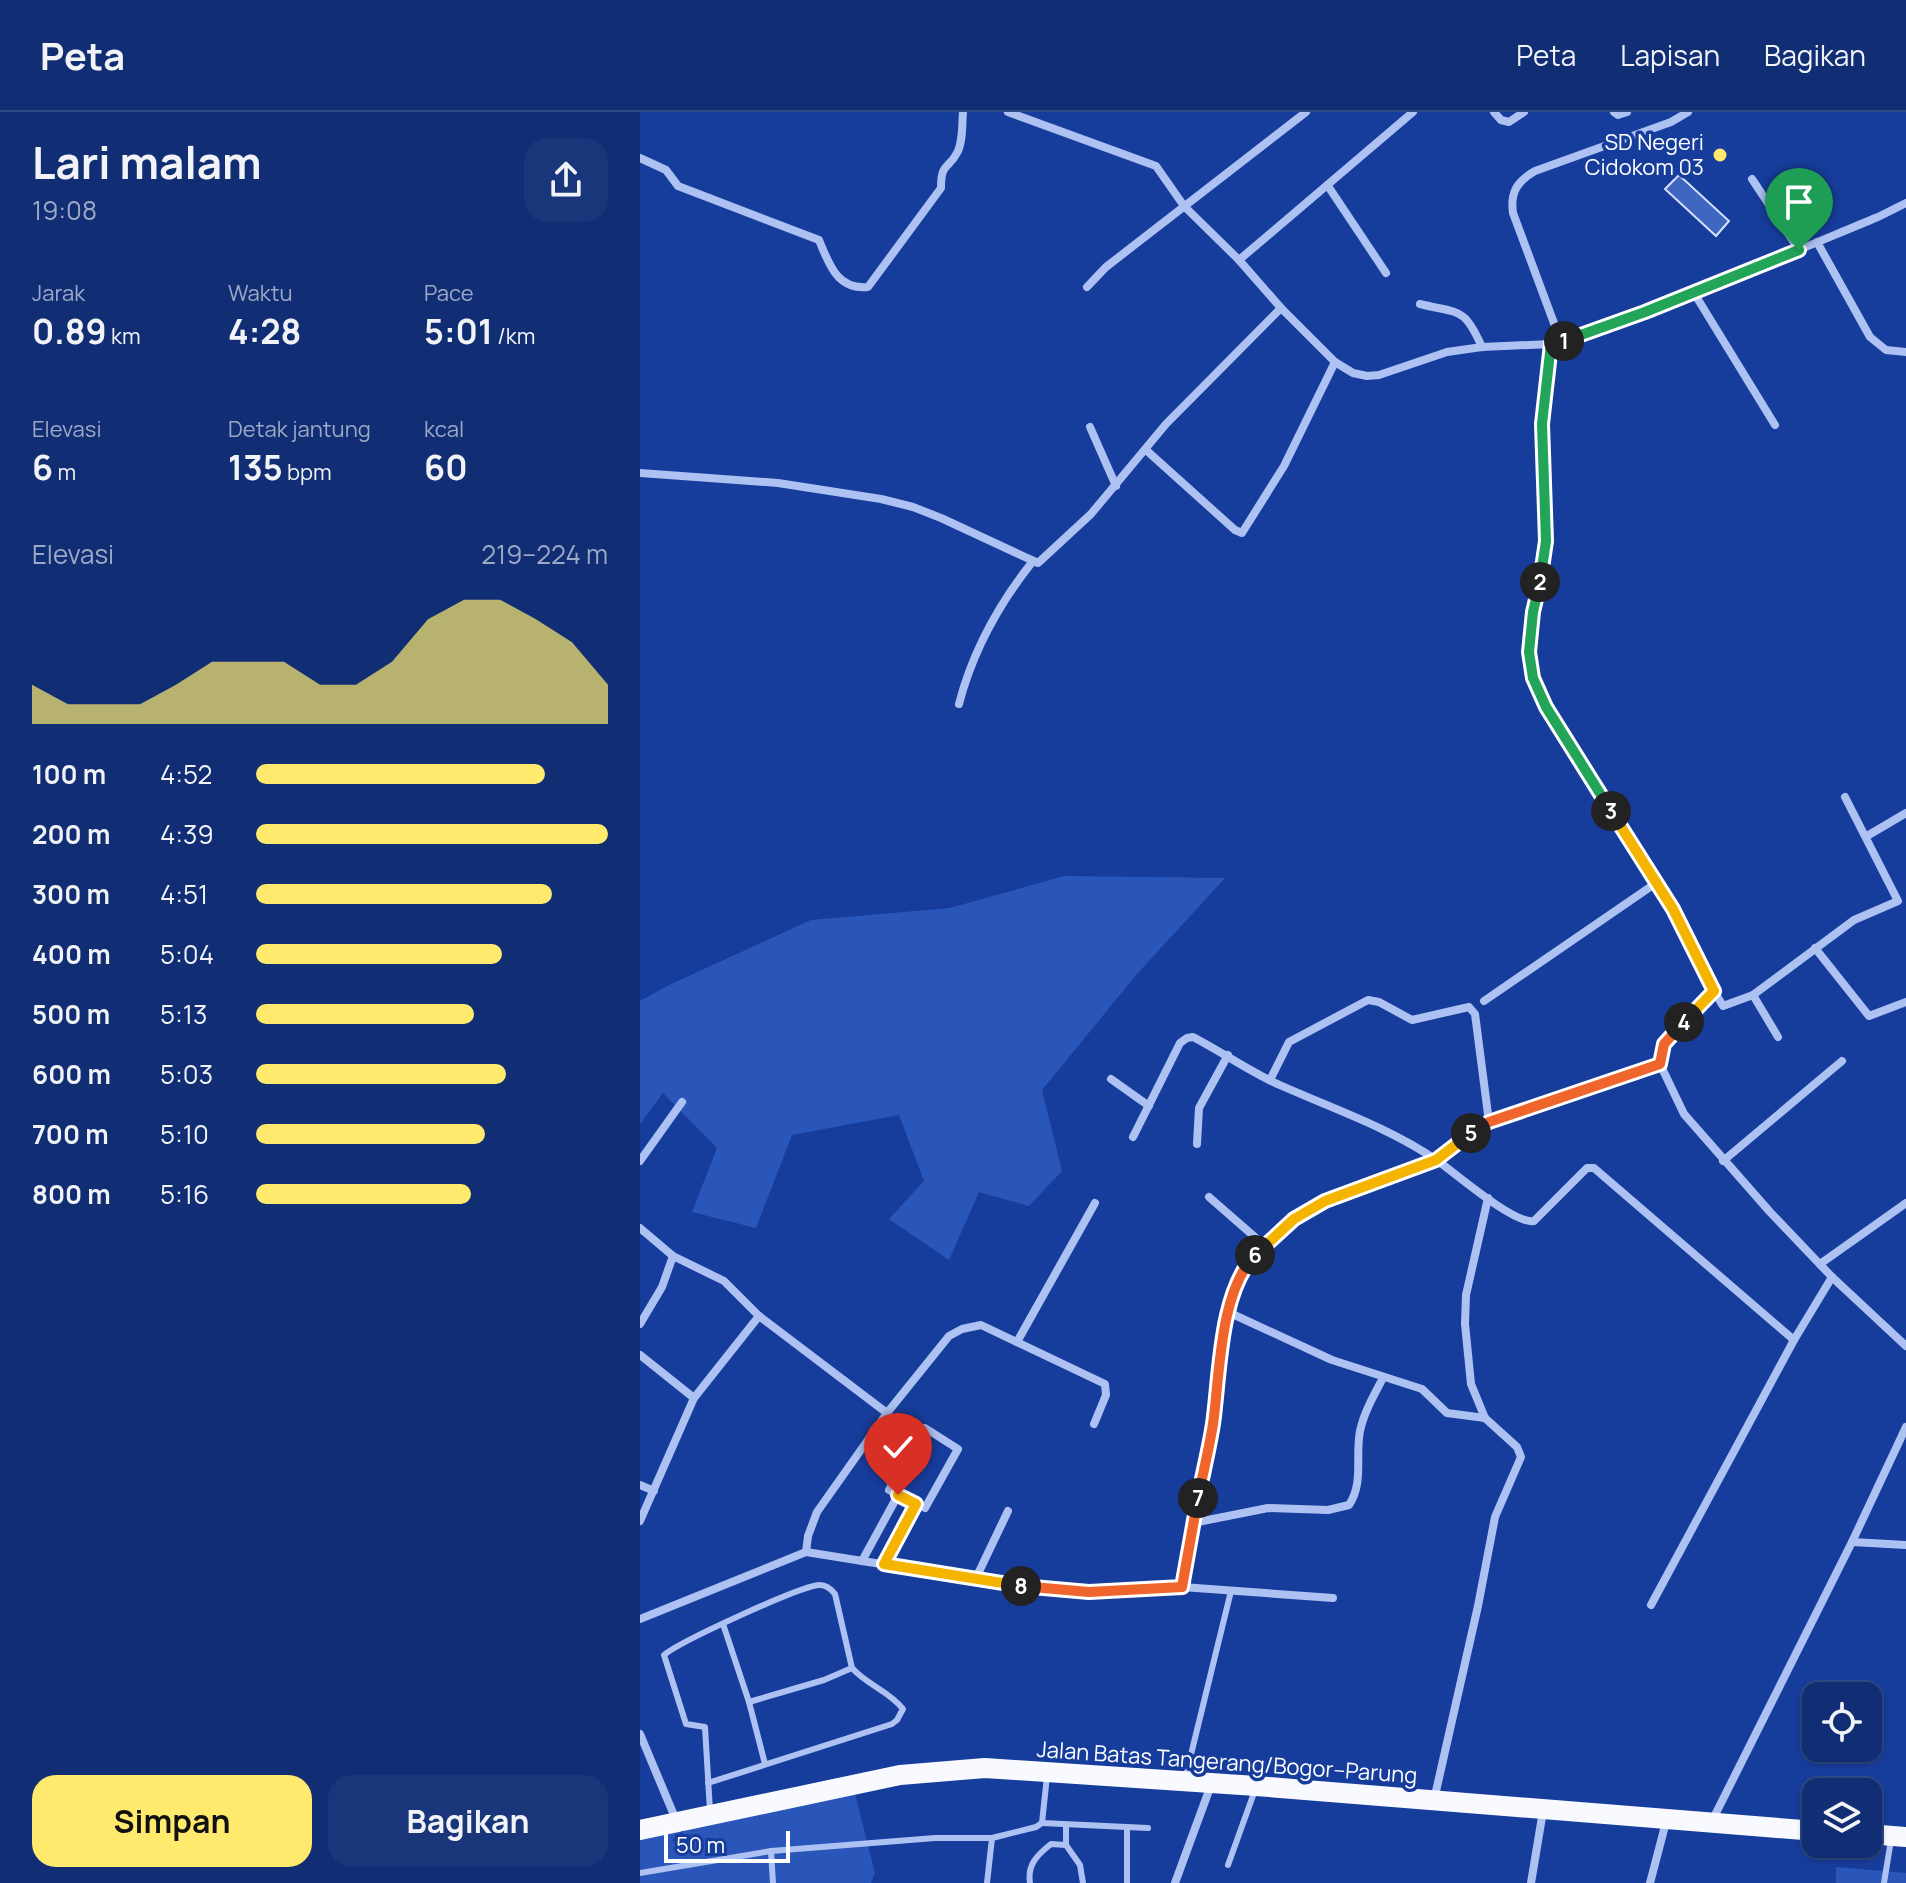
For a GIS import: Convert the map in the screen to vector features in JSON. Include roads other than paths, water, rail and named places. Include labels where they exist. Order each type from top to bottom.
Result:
[{"type":"main road","name":"Jalan Batas Tangerang/Bogor–Parung","points":[[640,1830],[900,1775],[985,1768],[1256,1786],[1802,1830]]},
{"type":"street","points":[[640,158],[666,170],[678,186],[819,240],[833,274],[843,282],[864,288],[868,287],[941,188],[941,174],[958,152],[963,112]]},
{"type":"street","points":[[1008,112],[1150,163],[1162,173],[1184,206],[1335,362],[1353,373],[1367,376],[1379,375],[1429,356],[1482,347],[1561,342],[1694,293],[1906,203]]},
{"type":"street","points":[[1087,287],[1106,267],[1306,112]]},
{"type":"street","points":[[1239,260],[1413,112]]},
{"type":"street","points":[[1494,112],[1501,120],[1509,122],[1524,112]]},
{"type":"street","points":[[1614,112],[1618,115],[1627,112]]},
{"type":"street","points":[[1561,342],[1513,213],[1511,200],[1516,186],[1535,171],[1658,127],[1688,112]]},
{"type":"street","points":[[1752,179],[1799,250]]},
{"type":"street","points":[[1328,186],[1386,273]]},
{"type":"street","points":[[1817,242],[1870,337],[1886,350],[1906,352]]},
{"type":"street","points":[[1694,293],[1775,425]]},
{"type":"street","points":[[1420,304],[1470,320],[1482,347]]},
{"type":"street","points":[[640,473],[778,483],[881,499],[941,518],[1040,562],[1116,486],[1166,424],[1281,308]]},
{"type":"street","points":[[1551,344],[1542,424],[1546,541],[1529,652],[1533,678],[1546,707],[1694,948],[1723,1006],[1753,995],[1854,920],[1902,902],[1845,797]]},
{"type":"street","points":[[1146,450],[1242,533],[1284,466],[1335,362]]},
{"type":"street","points":[[1090,427],[1116,486]]},
{"type":"street","points":[[959,704],[968,669],[988,626],[1033,561]]},
{"type":"street","points":[[1867,836],[1906,813]]},
{"type":"street","points":[[1484,1001],[1656,883]]},
{"type":"street","points":[[1815,948],[1869,1016],[1906,1002]]},
{"type":"street","points":[[1714,991],[1667,1039],[1660,1064],[1684,1114],[1723,1161],[1832,1277],[1906,1346]]},
{"type":"street","points":[[1753,995],[1778,1037]]},
{"type":"street","points":[[1270,1080],[1289,1042],[1368,1000],[1379,1002],[1412,1020],[1469,1007],[1475,1014],[1489,1122]]},
{"type":"street","points":[[1133,1137],[1180,1043],[1193,1037],[1270,1080],[1388,1132],[1530,1222],[1587,1168],[1594,1168],[1794,1340]]},
{"type":"street","points":[[1197,1144],[1199,1108],[1228,1055]]},
{"type":"street","points":[[1723,1161],[1842,1061]]},
{"type":"street","points":[[1182,1587],[1211,1437],[1228,1312],[1250,1260],[1294,1219],[1325,1201],[1436,1160],[1489,1122],[1660,1064]]},
{"type":"street","points":[[1111,1079],[1149,1106]]},
{"type":"street","points":[[640,1161],[682,1102]]},
{"type":"street","points":[[1209,1197],[1264,1245]]},
{"type":"street","points":[[1434,1800],[1495,1517],[1521,1457],[1517,1447],[1485,1418],[1471,1384],[1465,1324],[1466,1295],[1488,1198]]},
{"type":"street","points":[[1017,1342],[1095,1203]]},
{"type":"street","points":[[1820,1264],[1906,1203]]},
{"type":"street","points":[[640,1228],[673,1256],[724,1281],[759,1316],[887,1413]]},
{"type":"street","points":[[640,1324],[662,1287],[673,1256]]},
{"type":"street","points":[[1651,1605],[1794,1340],[1832,1277]]},
{"type":"street","points":[[1228,1312],[1332,1360],[1422,1389],[1447,1413],[1485,1418]]},
{"type":"street","points":[[640,1521],[694,1398],[759,1316]]},
{"type":"street","points":[[806,1552],[817,1512],[887,1413],[942,1344],[962,1329],[981,1325],[1107,1385],[1094,1424]]},
{"type":"street","points":[[640,1355],[694,1398]]},
{"type":"street","points":[[1193,1523],[1268,1508],[1328,1510],[1349,1505],[1355,1495],[1364,1417],[1383,1378]]},
{"type":"street","points":[[1710,1824],[1852,1542],[1906,1427]]},
{"type":"street","points":[[925,1428],[958,1449],[927,1507],[898,1495],[889,1490],[920,1430],[925,1428]]},
{"type":"street","points":[[640,1485],[654,1491]]},
{"type":"street","points":[[862,1561],[898,1495]]},
{"type":"street","points":[[884,1564],[916,1504]]},
{"type":"street","points":[[976,1578],[1008,1511]]},
{"type":"street","points":[[1852,1542],[1906,1545]]},
{"type":"street","points":[[640,1619],[806,1552],[1044,1590],[1089,1592],[1182,1587],[1333,1598]]},
{"type":"street","points":[[640,1734],[676,1820]]},
{"type":"street","points":[[1175,1883],[1212,1784]]},
{"type":"street","points":[[1531,1883],[1543,1810]]},
{"type":"street","points":[[1650,1883],[1666,1821]]},
{"type":"lane","points":[[708,1783],[897,1720],[903,1709],[897,1701],[861,1678],[852,1668],[835,1594],[825,1586],[809,1586],[723,1624],[664,1655],[686,1724],[705,1727],[708,1783],[710,1815]]},
{"type":"lane","points":[[1184,1783],[1231,1591]]},
{"type":"lane","points":[[723,1624],[749,1702],[765,1764]]},
{"type":"lane","points":[[749,1702],[824,1680],[852,1668]]},
{"type":"lane","points":[[1042,1823],[1047,1773]]},
{"type":"lane","points":[[1228,1865],[1256,1786]]},
{"type":"lane","points":[[640,1873],[771,1851],[935,1838],[992,1838],[1042,1823],[1148,1828]]},
{"type":"lane","points":[[1066,1825],[1066,1845],[1080,1865],[1083,1883]]},
{"type":"lane","points":[[1127,1828],[1127,1883]]},
{"type":"lane","points":[[1884,1883],[1899,1837]]},
{"type":"lane","points":[[987,1883],[992,1838]]},
{"type":"lane","points":[[1030,1883],[1031,1864],[1039,1853],[1051,1844],[1066,1845]]},
{"type":"lane","points":[[771,1851],[773,1883]]},
{"type":"place","name":"SD Negeri Cidokom 03","points":[[1720,155]]}]
